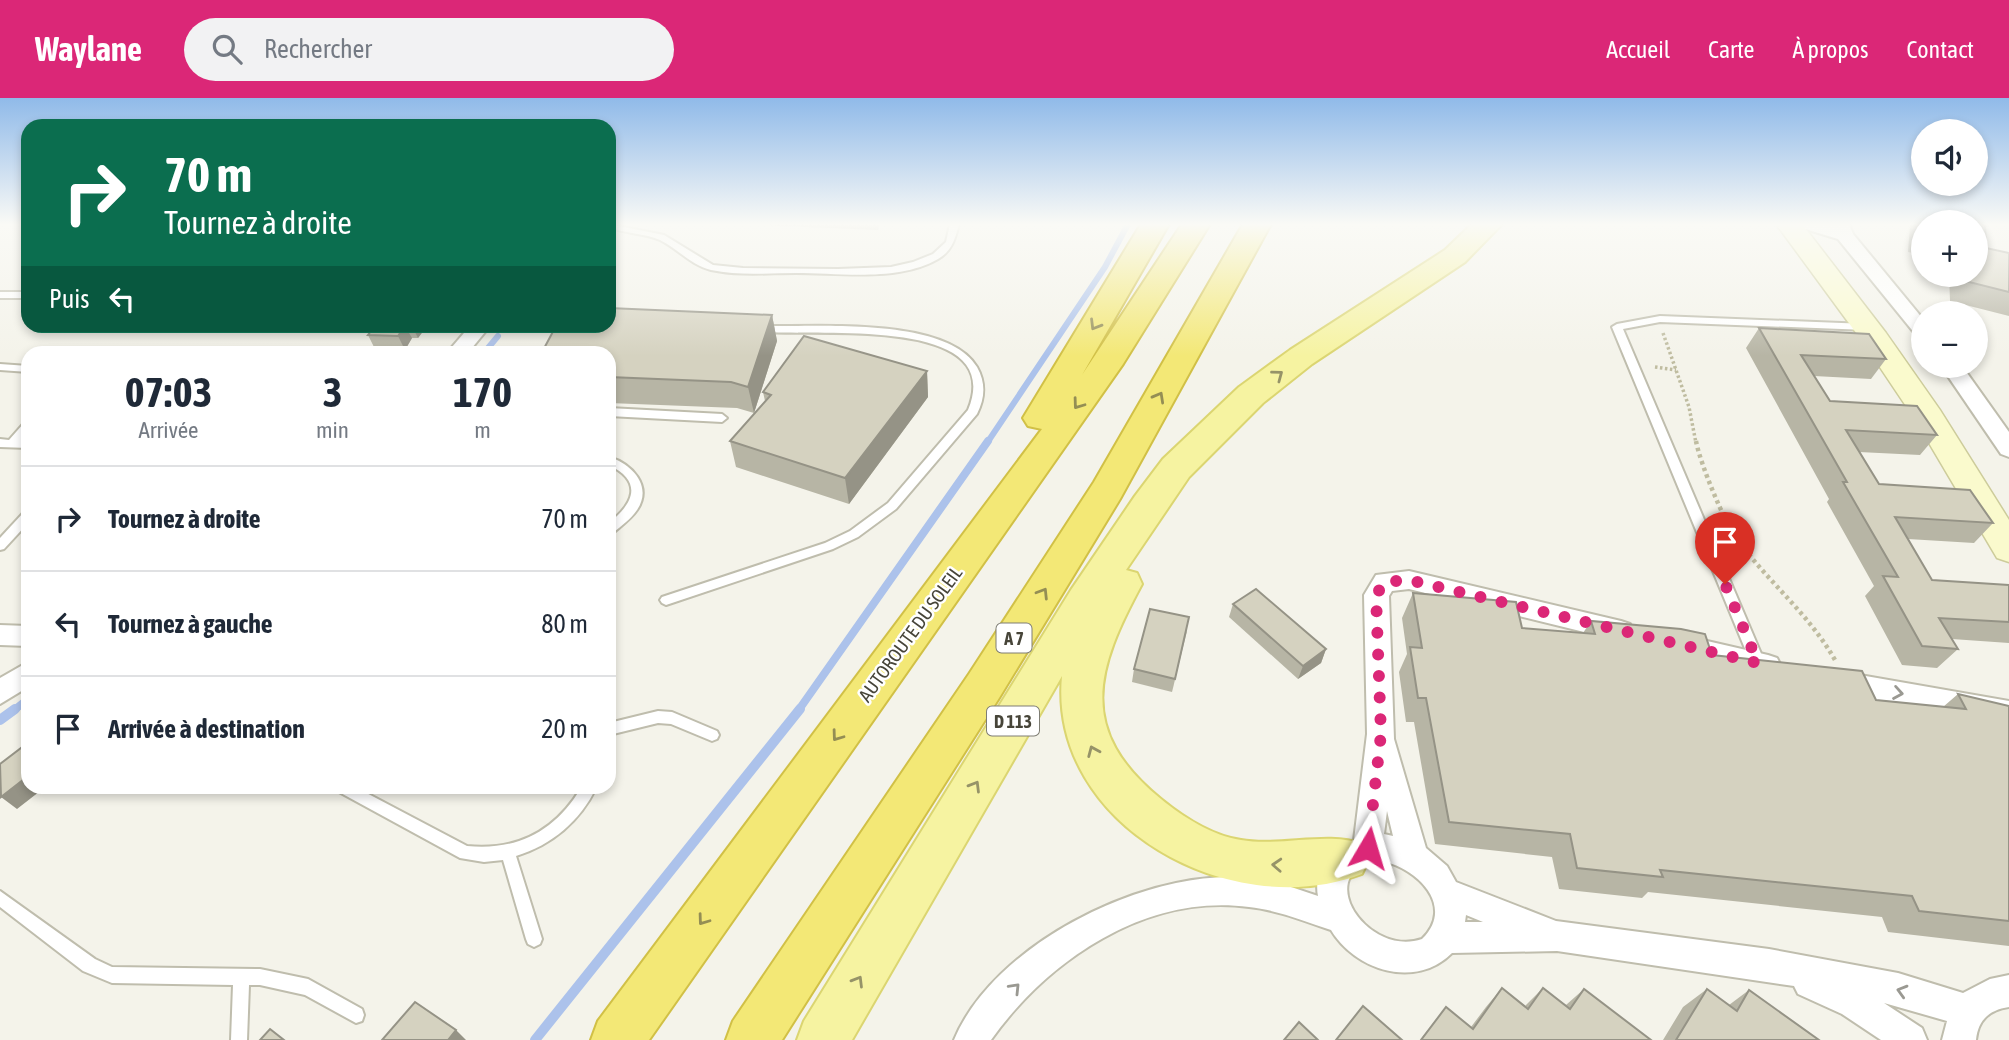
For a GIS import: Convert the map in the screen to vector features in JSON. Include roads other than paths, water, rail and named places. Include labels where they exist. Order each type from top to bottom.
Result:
[{"type":"highway","points":[[963,561],[1026,442],[1129,268]]},
{"type":"highway","name":"AUTOROUTE DU SOLEIL","points":[[617,1040],[1112,357],[1168,268]]},
{"type":"highway","name":"A 7","points":[[751,1040],[984,686],[1107,490],[1232,268]]},
{"type":"highway","points":[[782,1040],[984,686]]},
{"type":"main road","name":"D 113","points":[[822,1040],[1085,601],[1176,468],[1226,418],[1301,357],[1437,268]]},
{"type":"main road","points":[[1226,418],[1161,512],[1107,612],[1083,670],[1082,707],[1091,751],[1114,786],[1150,819],[1185,841],[1237,862],[1284,866],[1356,853]]},
{"type":"street","points":[[1825,268],[1929,417],[2009,549]]},
{"type":"street","points":[[1873,268],[1911,316]]},
{"type":"street","points":[[1961,378],[1982,405],[2009,449]]},
{"type":"street","points":[[1413,856],[1381,734],[1376,595],[1385,582],[1409,580],[1824,679],[2009,712]]},
{"type":"street","points":[[0,635],[21,636]]},
{"type":"street","points":[[0,693],[21,678]]},
{"type":"street","points":[[1356,853],[1381,734]]},
{"type":"street","points":[[1398,850],[1413,856],[1427,866],[1447,893],[1451,924],[1445,938],[1434,950],[1419,956],[1401,958],[1382,955],[1349,933],[1338,917],[1332,901],[1335,871],[1356,853],[1398,850]]},
{"type":"street","points":[[971,1040],[982,1023],[1045,957],[1111,916],[1174,895],[1236,891],[1285,901],[1338,917]]},
{"type":"street","points":[[1447,893],[1557,936]]},
{"type":"street","points":[[1445,938],[1557,936],[1769,965],[1898,989],[1963,1026],[1980,999],[2009,991]]},
{"type":"street","points":[[1769,965],[1854,1003],[1910,1040]]},
{"type":"lane","points":[[717,268],[879,271],[905,268]]},
{"type":"lane","points":[[0,295],[21,295]]},
{"type":"lane","points":[[1758,663],[1617,327],[1660,319],[1867,327]]},
{"type":"lane","points":[[666,600],[829,546],[854,534],[892,506],[973,411],[979,400],[976,374],[967,360],[936,342],[900,334],[747,328]]},
{"type":"lane","points":[[0,368],[21,369]]},
{"type":"lane","points":[[616,412],[722,418]]},
{"type":"lane","points":[[6,443],[21,431]]},
{"type":"lane","points":[[616,465],[629,472],[637,484],[638,497],[634,507],[616,524]]},
{"type":"lane","points":[[0,546],[21,522]]},
{"type":"lane","points":[[616,727],[658,717],[672,718],[712,734]]},
{"type":"lane","points":[[355,794],[465,853],[485,856],[508,853],[549,834],[565,820],[584,794]]},
{"type":"lane","points":[[508,853],[534,939]]},
{"type":"lane","points":[[0,898],[89,965],[112,975],[260,977],[308,987],[356,1015]]},
{"type":"lane","points":[[239,1040],[241,977]]},
{"type":"waterway","points":[[987,443],[1104,268]]},
{"type":"waterway","points":[[490,346],[498,336]]},
{"type":"waterway","points":[[798,711],[988,441]]},
{"type":"waterway","points":[[13,711],[21,705]]},
{"type":"waterway","points":[[0,720],[15,709]]},
{"type":"waterway","points":[[535,1040],[800,709]]}]
